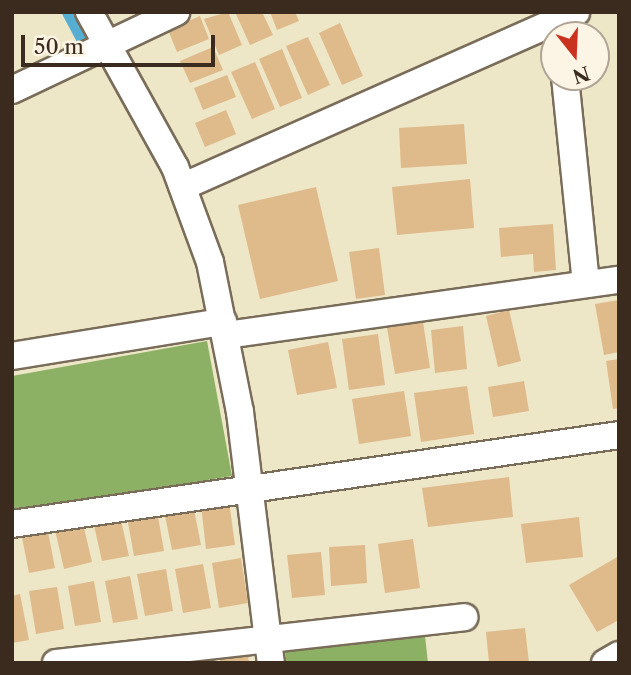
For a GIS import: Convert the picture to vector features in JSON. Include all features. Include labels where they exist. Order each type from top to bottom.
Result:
[{"type":"street","points":[[89,12],[184,186],[224,328],[252,486],[271,663]]},
{"type":"street","points":[[12,90],[176,12]]},
{"type":"street","points":[[184,186],[540,33]]},
{"type":"street","points":[[566,91],[586,284]]},
{"type":"street","points":[[12,356],[619,280]]},
{"type":"street","points":[[12,524],[252,486],[619,435]]},
{"type":"street","points":[[56,663],[269,636],[464,617]]},
{"type":"street","points":[[605,663],[619,655]]},
{"type":"green space","points":[[207,341],[232,476],[12,512],[12,376]]},
{"type":"green space","points":[[425,636],[428,663],[286,663],[285,649]]},
{"type":"water","points":[[61,12],[77,12],[91,38],[78,44]]},
{"type":"building","points":[[228,12],[242,45],[219,55],[204,19]]},
{"type":"building","points":[[235,12],[262,12],[273,35],[250,45]]},
{"type":"building","points":[[270,12],[295,12],[299,21],[277,30]]},
{"type":"building","points":[[200,16],[209,39],[177,52],[168,30]]},
{"type":"building","points":[[340,23],[363,76],[342,85],[319,33]]},
{"type":"building","points":[[308,37],[330,85],[308,95],[286,46]]},
{"type":"building","points":[[213,47],[223,70],[190,83],[180,61]]},
{"type":"building","points":[[282,49],[302,98],[280,107],[259,59]]},
{"type":"building","points":[[255,62],[275,109],[252,119],[231,72]]},
{"type":"building","points":[[227,75],[236,97],[203,110],[194,88]]},
{"type":"building","points":[[226,110],[236,134],[205,147],[195,123]]},
{"type":"building","points":[[464,124],[467,164],[401,168],[399,128]]},
{"type":"building","points":[[470,179],[474,228],[397,235],[392,187]]},
{"type":"building","points":[[316,187],[338,281],[260,299],[238,205]]},
{"type":"building","points":[[553,224],[556,270],[534,272],[533,254],[501,257],[499,228]]},
{"type":"building","points":[[379,248],[385,295],[356,299],[349,252]]},
{"type":"building","points":[[619,300],[619,352],[604,355],[595,304]]},
{"type":"building","points":[[509,310],[521,361],[498,367],[486,316]]},
{"type":"building","points":[[423,322],[430,368],[395,374],[387,328]]},
{"type":"building","points":[[463,326],[467,369],[435,373],[431,330]]},
{"type":"building","points":[[378,334],[385,385],[349,390],[342,339]]},
{"type":"building","points":[[328,342],[337,388],[297,395],[288,350]]},
{"type":"building","points":[[619,359],[619,408],[613,409],[606,361]]},
{"type":"building","points":[[524,381],[529,411],[493,417],[488,387]]},
{"type":"building","points":[[467,386],[474,434],[421,442],[414,393]]},
{"type":"building","points":[[404,391],[411,436],[359,444],[352,399]]},
{"type":"building","points":[[509,477],[513,517],[428,527],[422,488]]},
{"type":"building","points":[[229,501],[235,545],[206,549],[201,505]]},
{"type":"building","points":[[193,505],[201,545],[172,550],[164,511]]},
{"type":"building","points":[[157,511],[164,551],[134,556],[127,517]]},
{"type":"building","points":[[120,516],[129,556],[102,561],[93,521]]},
{"type":"building","points":[[579,517],[583,557],[526,563],[521,524]]},
{"type":"building","points":[[83,524],[92,562],[64,569],[55,530]]},
{"type":"building","points":[[47,527],[55,568],[29,573],[21,532]]},
{"type":"building","points":[[413,539],[420,588],[385,593],[378,544]]},
{"type":"building","points":[[365,545],[367,583],[331,586],[329,547]]},
{"type":"building","points":[[321,552],[325,595],[292,598],[287,555]]},
{"type":"building","points":[[619,556],[619,620],[597,632],[569,585]]},
{"type":"building","points":[[241,558],[248,603],[219,608],[212,563]]},
{"type":"building","points":[[203,564],[211,608],[183,613],[175,569]]},
{"type":"building","points":[[166,569],[173,611],[145,616],[137,574]]},
{"type":"building","points":[[130,576],[138,619],[113,623],[105,581]]},
{"type":"building","points":[[94,581],[101,622],[75,626],[68,586]]},
{"type":"building","points":[[57,587],[64,629],[36,634],[29,591]]},
{"type":"building","points":[[20,594],[29,640],[12,643],[12,596]]},
{"type":"building","points":[[525,628],[529,663],[489,663],[486,632]]},
{"type":"building","points":[[248,655],[249,663],[220,663],[220,658]]},
{"type":"building","points":[[215,657],[216,663],[189,663],[189,660]]}]
